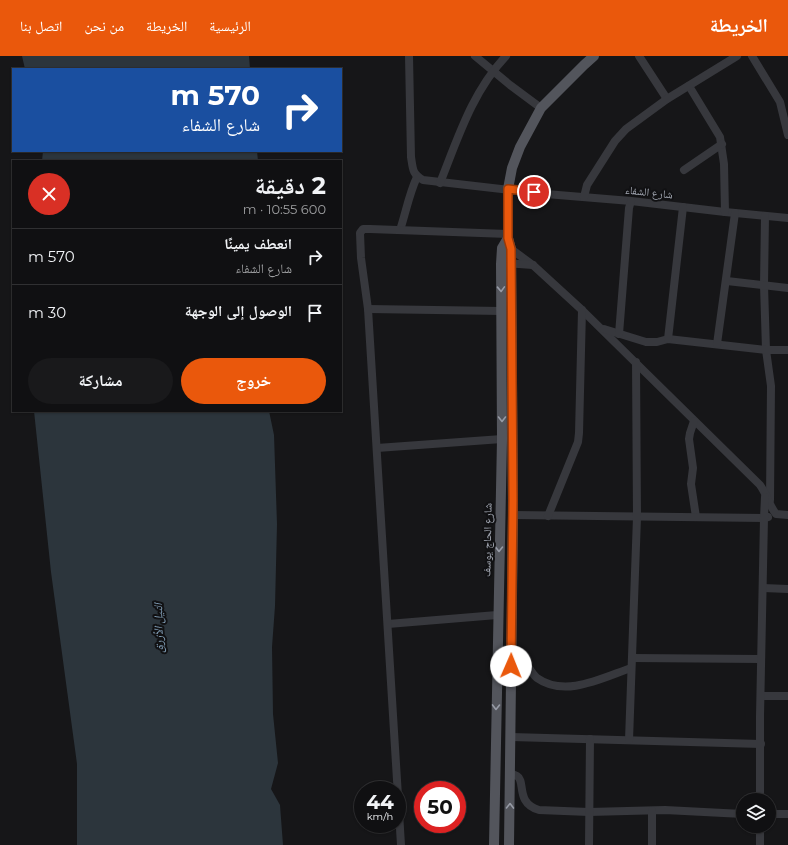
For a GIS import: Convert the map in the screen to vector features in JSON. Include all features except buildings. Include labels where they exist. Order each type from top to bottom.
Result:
[{"type":"main road","name":"شارع الحاج يوسف","points":[[509,845],[513,515],[506,263],[508,236],[508,189],[512,168],[520,147],[541,108],[584,64],[594,56]]},
{"type":"main road","name":"شارع الحاج يوسف","points":[[494,845],[502,439],[502,311],[506,263]]},
{"type":"main road","points":[[497,652],[511,652]]},
{"type":"street","points":[[400,230],[406,214],[410,193],[417,177],[413,169],[411,157],[409,56]]},
{"type":"street","points":[[475,56],[541,108]]},
{"type":"street","points":[[440,183],[470,107],[493,70],[506,56]]},
{"type":"street","points":[[639,56],[667,99]]},
{"type":"street","points":[[584,197],[587,185],[615,141],[626,129],[667,99],[737,56]]},
{"type":"street","points":[[752,56],[780,102],[788,128],[788,135]]},
{"type":"street","points":[[689,86],[720,137],[722,144],[724,164],[724,212]]},
{"type":"street","points":[[780,102],[788,98]]},
{"type":"street","points":[[684,170],[722,144]]},
{"type":"street","name":"شارع الشفاء","points":[[417,177],[423,180],[440,183],[631,201],[788,218]]},
{"type":"street","points":[[619,334],[629,208],[631,201]]},
{"type":"street","points":[[668,338],[683,207]]},
{"type":"street","points":[[717,344],[727,281],[735,213]]},
{"type":"street","points":[[765,216],[764,285],[766,350],[771,386],[770,505]]},
{"type":"street","points":[[401,845],[368,309],[361,258],[360,233],[363,229],[508,236]]},
{"type":"street","points":[[506,249],[534,266],[636,362],[694,422],[760,485],[766,493],[770,505],[776,514]]},
{"type":"street","points":[[506,263],[534,266]]},
{"type":"street","points":[[727,281],[788,288]]},
{"type":"street","points":[[368,309],[502,311]]},
{"type":"street","points":[[548,516],[578,442],[582,310]]},
{"type":"street","points":[[601,328],[646,342],[657,342],[668,338],[766,350],[788,350]]},
{"type":"street","points":[[629,740],[637,517],[636,362]]},
{"type":"street","points":[[694,422],[689,439],[693,468],[690,484],[696,517]]},
{"type":"street","points":[[377,448],[502,439]]},
{"type":"street","points":[[760,793],[762,588],[766,493]]},
{"type":"street","points":[[513,515],[764,518],[776,514],[788,515]]},
{"type":"street","points":[[762,588],[788,589]]},
{"type":"street","points":[[388,624],[498,616]]},
{"type":"street","points":[[511,652],[521,656],[533,675],[545,684],[556,686],[568,687],[583,684],[631,668]]},
{"type":"street","points":[[632,658],[761,659]]},
{"type":"street","points":[[761,696],[788,696]]},
{"type":"street","points":[[511,737],[761,744]]},
{"type":"street","points":[[589,845],[590,739]]},
{"type":"street","points":[[510,774],[520,778],[522,791],[527,804],[532,808],[539,810],[736,814]]},
{"type":"street","points":[[652,811],[652,845]]},
{"type":"street","points":[[776,814],[788,814]]},
{"type":"street","points":[[760,833],[760,845]]},
{"type":"water","points":[[22,56],[249,56],[250,68],[25,68]]},
{"type":"water","points":[[43,152],[257,152],[258,160],[42,160]]},
{"type":"water","name":"النيل الأزرق","points":[[34,412],[269,412],[274,435],[277,524],[275,606],[272,647],[273,714],[278,763],[271,789],[280,805],[283,845],[77,845],[77,764],[51,572]]},
{"type":"route","points":[[511,666],[513,515],[511,249],[508,238],[508,189],[534,192]]}]
